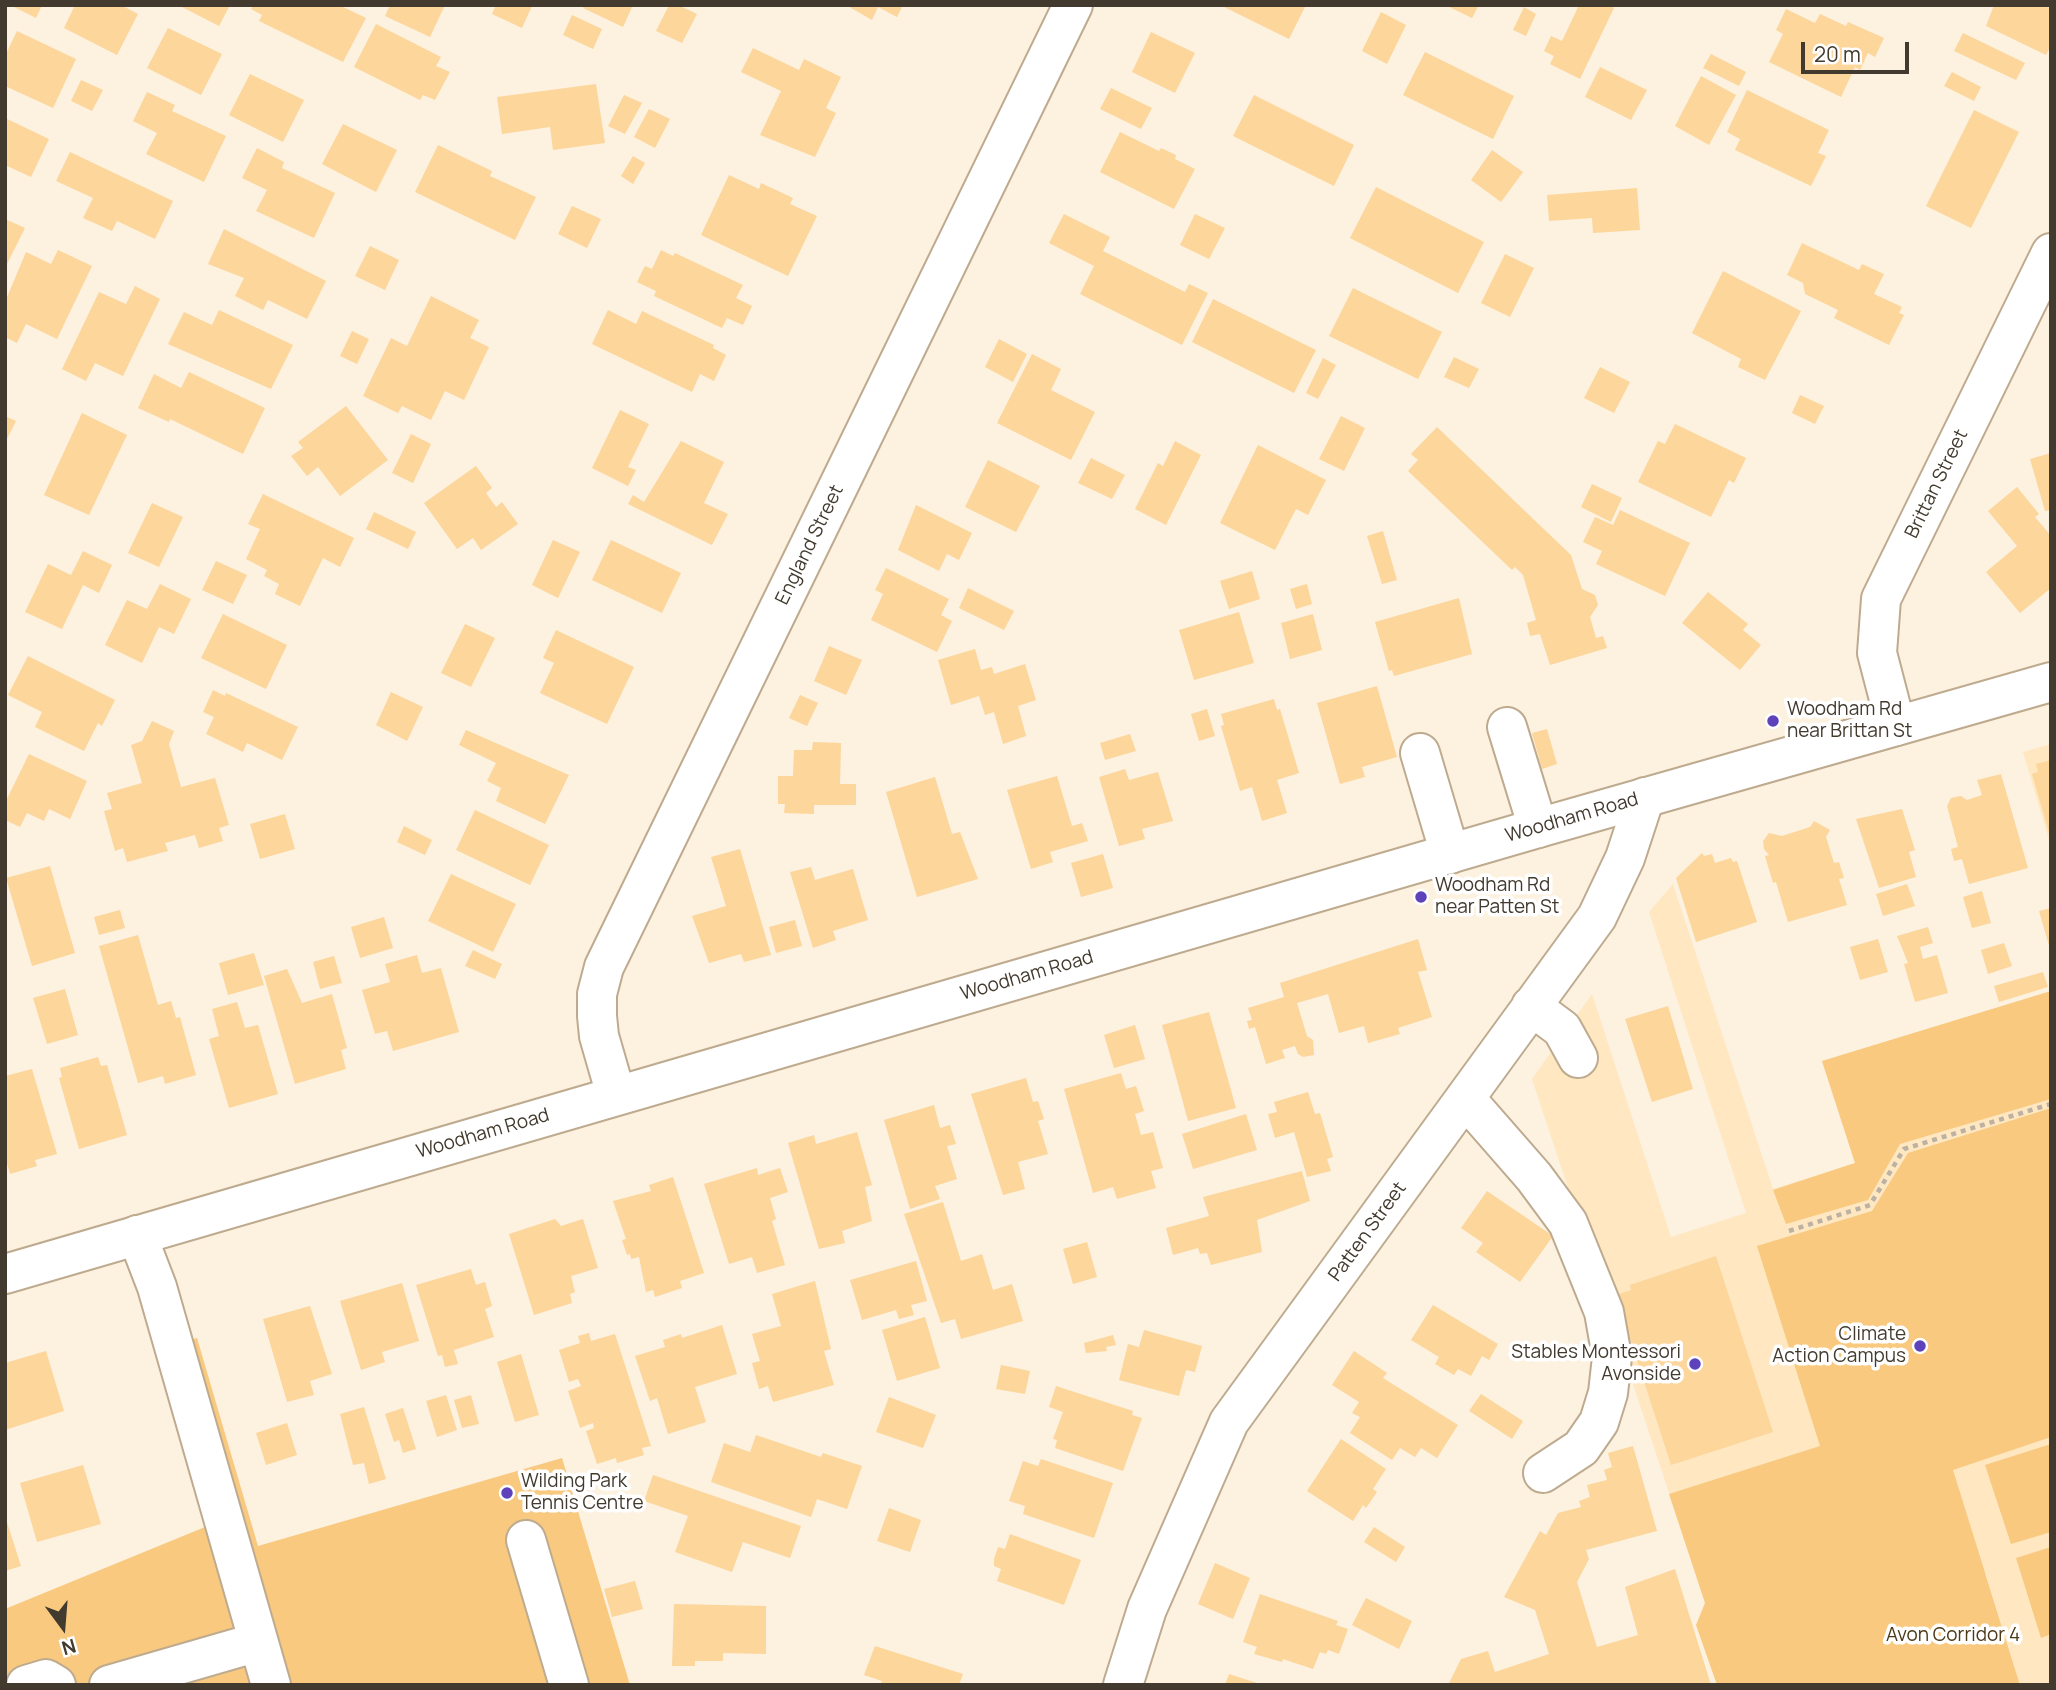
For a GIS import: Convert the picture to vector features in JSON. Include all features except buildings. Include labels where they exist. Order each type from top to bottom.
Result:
[{"type":"street","name":"England Street","points":[[616,1095],[599,1036],[597,1016],[597,994],[604,967],[1073,5]]},
{"type":"street","name":"Brittan Street","points":[[1896,726],[1877,653],[1881,599],[2051,253]]},
{"type":"street","name":"Woodham Road","points":[[5,1273],[1450,853],[2051,682]]},
{"type":"street","points":[[1507,727],[1538,828]]},
{"type":"street","points":[[1420,753],[1450,853]]},
{"type":"street","name":"Patten Street","points":[[1124,1685],[1147,1609],[1229,1422],[1597,917],[1625,859],[1645,797]]},
{"type":"street","points":[[1531,1006],[1562,1029],[1578,1058]]},
{"type":"street","points":[[1465,1098],[1534,1177],[1568,1223],[1604,1312],[1612,1357],[1608,1393],[1600,1422],[1581,1447],[1543,1473]]},
{"type":"street","points":[[138,1235],[157,1287],[271,1685]]},
{"type":"street","points":[[526,1539],[569,1685]]},
{"type":"street","points":[[109,1685],[258,1642]]},
{"type":"street","points":[[26,1685],[47,1679],[56,1685]]},
{"type":"path","points":[[1788,1231],[1870,1205],[1904,1149],[2051,1104]]},
{"type":"shaded area","points":[[2051,744],[2051,847],[2023,752]]},
{"type":"shaded area","name":"Climate Action Campus","points":[[1673,884],[1773,1189],[1855,1163],[1822,1061],[2051,991],[2051,1685],[2020,1685],[1986,1574],[1723,1656],[1532,1079],[1592,994],[1671,1237],[1746,1213],[1649,912]]},
{"type":"green space","points":[[2051,991],[2051,1099],[1900,1144],[1868,1200],[1786,1224],[1773,1190],[1855,1163],[1822,1061]]},
{"type":"green space","name":"Climate Action Campus","points":[[2051,1108],[2051,1437],[1953,1470],[2020,1685],[1717,1685],[1696,1625],[1705,1603],[1669,1494],[1820,1446],[1757,1246],[1872,1211],[1908,1153]]},
{"type":"green space","name":"Wilding Park Tennis Centre","points":[[197,1338],[258,1546],[562,1458],[630,1685],[5,1685],[5,1609],[205,1527],[157,1352]]},
{"type":"green space","points":[[2051,1444],[2051,1532],[2011,1544],[1985,1465]]},
{"type":"green space","points":[[2051,1547],[2051,1634],[2041,1638],[2016,1558]]},
{"type":"place","name":"Woodham Rd near Brittan St","points":[[1773,721]]},
{"type":"place","name":"Woodham Rd near Patten St","points":[[1421,897]]},
{"type":"place","name":"Climate Action Campus","points":[[1920,1346]]},
{"type":"place","name":"Stables Montessori Avonside","points":[[1695,1364]]},
{"type":"place","name":"Wilding Park Tennis Centre","points":[[507,1493]]},
{"type":"park label","name":"Avon Corridor 4","points":[[1953,1636]]}]
